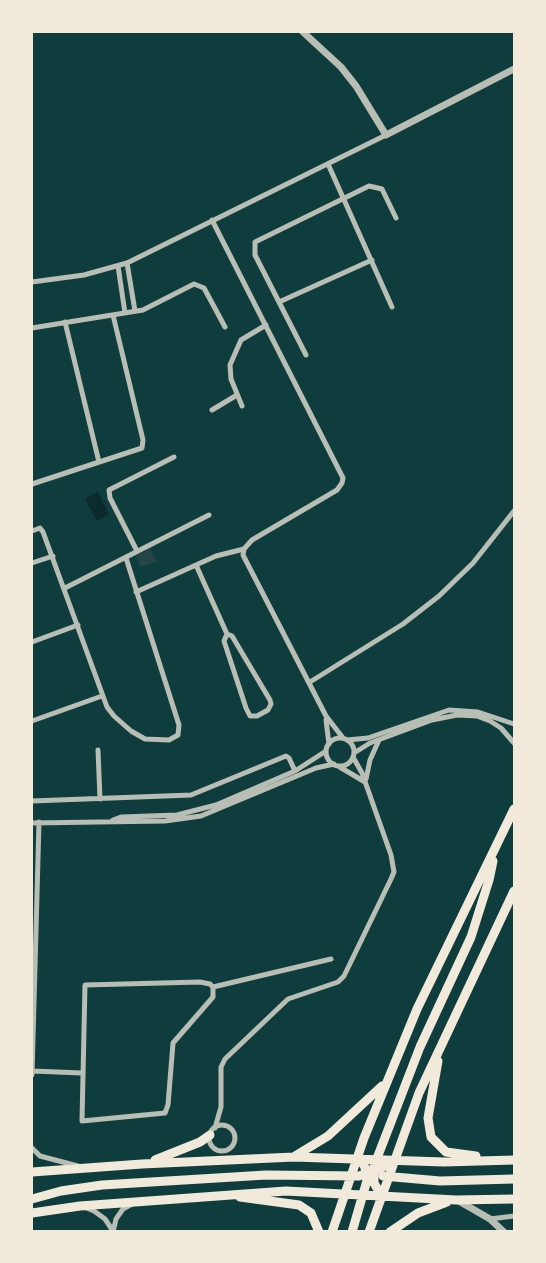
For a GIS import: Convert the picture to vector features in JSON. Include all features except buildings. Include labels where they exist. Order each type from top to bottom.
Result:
[{"type":"main road","points":[[332,1231],[357,1158],[417,1009],[514,809]]},
{"type":"main road","points":[[352,1231],[370,1175],[415,1057],[471,937],[489,880],[495,849]]},
{"type":"main road","points":[[369,1231],[419,1093],[514,891]]},
{"type":"main road","points":[[442,1044],[428,1118],[428,1128],[433,1141],[446,1152],[514,1160]]},
{"type":"main road","points":[[294,1157],[328,1136],[389,1078]]},
{"type":"main road","points":[[142,1164],[200,1142],[212,1131]]},
{"type":"main road","points":[[32,1172],[294,1157],[444,1162],[514,1160]]},
{"type":"main road","points":[[357,1158],[381,1195]]},
{"type":"main road","points":[[345,1193],[358,1181],[394,1160]]},
{"type":"main road","points":[[32,1199],[61,1191],[102,1185],[266,1175],[370,1175],[440,1181],[514,1179]]},
{"type":"main road","points":[[32,1213],[80,1206],[286,1191],[456,1200],[514,1199]]},
{"type":"main road","points":[[235,1195],[251,1200],[299,1205],[311,1213],[319,1231]]},
{"type":"main road","points":[[390,1231],[425,1210],[456,1200]]},
{"type":"street","points":[[303,32],[341,67],[386,135]]},
{"type":"street","points":[[32,282],[84,275],[127,263],[514,69]]},
{"type":"street","points":[[328,164],[392,307]]},
{"type":"street","points":[[306,355],[255,255],[255,242],[365,187],[376,186],[382,189],[396,218]]},
{"type":"street","points":[[136,592],[225,553],[244,549],[252,541],[337,491],[342,483],[341,473],[212,220]]},
{"type":"street","points":[[279,302],[372,260]]},
{"type":"street","points":[[127,263],[135,312]]},
{"type":"street","points":[[118,266],[125,313]]},
{"type":"street","points":[[32,328],[135,312],[188,286],[200,284],[225,327]]},
{"type":"street","points":[[32,484],[140,450],[143,444],[113,315]]},
{"type":"street","points":[[65,322],[99,462]]},
{"type":"street","points":[[242,406],[231,379],[230,365],[241,340],[266,325]]},
{"type":"street","points":[[212,410],[237,395]]},
{"type":"street","points":[[137,551],[110,498],[109,490],[174,457]]},
{"type":"street","points":[[310,682],[403,624],[439,596],[473,563],[514,511]]},
{"type":"street","points":[[65,588],[209,515]]},
{"type":"street","points":[[32,531],[40,528],[43,532],[102,696],[114,716],[131,732],[145,739],[169,740],[178,735],[179,725],[126,558]]},
{"type":"street","points":[[221,1107],[212,1131],[212,1146],[227,1150],[233,1145],[235,1136],[227,1126],[221,1107],[221,1068],[229,1052],[288,999],[338,982],[344,976],[394,872],[391,855],[353,748],[326,716],[244,560],[244,549]]},
{"type":"street","points":[[32,564],[53,556]]},
{"type":"street","points":[[196,565],[227,634],[232,636],[271,704],[268,710],[257,716],[250,716],[246,708],[224,641],[227,634]]},
{"type":"street","points":[[32,642],[78,625]]},
{"type":"street","points":[[32,721],[102,696]]},
{"type":"street","points":[[113,820],[177,815],[199,810],[295,771],[326,751],[335,739],[368,738],[449,710],[478,712],[514,724]]},
{"type":"street","points":[[32,822],[166,821],[201,816],[316,768],[347,764],[354,755],[379,740],[440,718],[469,715],[495,724],[514,743]]},
{"type":"street","points":[[326,716],[329,744]]},
{"type":"street","points":[[365,782],[370,760],[379,740]]},
{"type":"street","points":[[98,750],[100,799]]},
{"type":"street","points":[[326,751],[328,759],[365,782]]},
{"type":"street","points":[[32,801],[191,796],[286,756],[295,771]]},
{"type":"street","points":[[39,822],[34,904],[32,1072],[82,1073]]},
{"type":"street","points":[[213,987],[213,997],[173,1043],[165,1113],[82,1121],[85,985],[200,982],[213,987],[331,959]]},
{"type":"street","points":[[212,1131],[227,1126]]},
{"type":"street","points":[[32,1148],[40,1156],[85,1168]]},
{"type":"street","points":[[456,1200],[490,1219],[504,1231]]},
{"type":"street","points":[[113,1231],[116,1219],[123,1209],[138,1201]]},
{"type":"street","points":[[80,1206],[105,1219],[113,1231]]},
{"type":"street","points":[[490,1219],[514,1216]]},
{"type":"shaded area","points":[[98,492],[109,514],[97,521],[85,499]]},
{"type":"shaded area","points":[[150,549],[157,562],[140,567],[136,556]]}]
